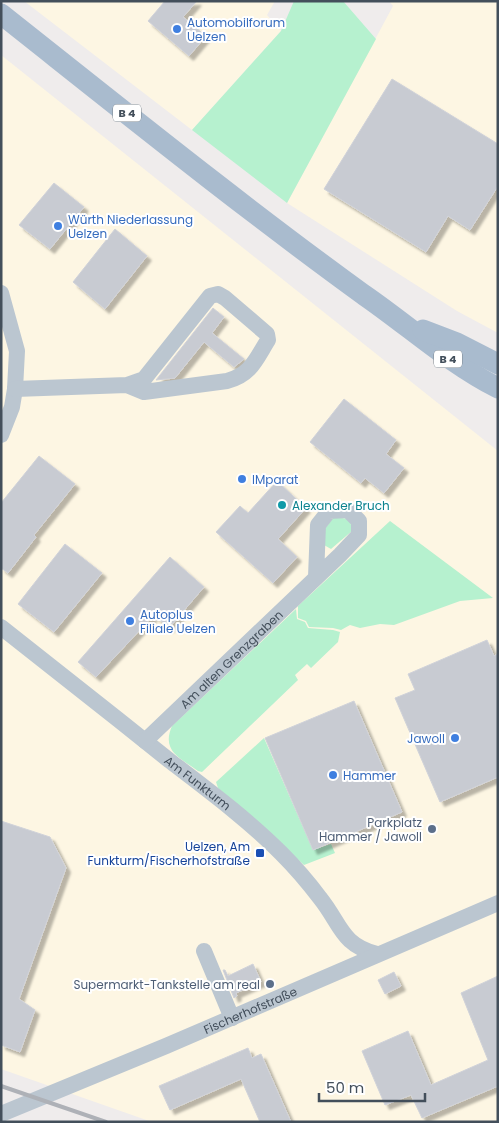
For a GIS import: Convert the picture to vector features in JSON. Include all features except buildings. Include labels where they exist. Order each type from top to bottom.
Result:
[{"type":"main road","name":"B 4","points":[[1,14],[252,213],[404,323],[450,360],[498,388]]},
{"type":"main road","name":"B 4","points":[[404,323],[456,343],[498,364]]},
{"type":"street","points":[[1,293],[17,351],[12,407],[1,435]]},
{"type":"street","points":[[15,389],[127,385],[144,379],[210,296],[218,294],[267,334],[268,340],[247,373],[238,378],[144,392],[127,385]]},
{"type":"street","name":"Am alten Grenzgraben","points":[[145,741],[316,577]]},
{"type":"street","name":"Am Funkturm","points":[[1,627],[242,817],[280,852],[322,900],[344,936],[355,946],[377,954]]},
{"type":"street","name":"Fischerhofstraße","points":[[1,1114],[232,1018],[498,902]]},
{"type":"street","points":[[204,950],[232,1018]]},
{"type":"shaded area","points":[[24,1],[275,1],[267,15],[281,31],[192,130]]},
{"type":"shaded area","points":[[389,1],[498,1],[498,333],[457,311],[287,203],[393,6]]},
{"type":"shaded area","points":[[1,55],[498,451],[498,1122],[152,1122],[1,1069]]},
{"type":"green space","points":[[294,1],[343,1],[376,39],[287,203],[192,130],[281,31]]},
{"type":"green space","points":[[334,517],[350,519],[352,531],[331,549],[324,545],[323,531]]},
{"type":"green space","points":[[390,521],[493,598],[460,601],[394,625],[380,624],[360,628],[350,625],[341,630],[309,627],[306,621],[298,618],[298,606]]},
{"type":"green space","points":[[296,609],[297,619],[305,622],[308,628],[340,632],[338,642],[311,668],[307,664],[295,675],[298,680],[202,772],[179,758],[174,753],[169,742],[172,726]]},
{"type":"green space","points":[[264,738],[313,850],[331,844],[335,853],[304,865],[218,788],[216,782]]},
{"type":"railway","points":[[1,1086],[106,1122]]},
{"type":"place","name":"Automobilforum Uelzen","points":[[177,29]]},
{"type":"place","name":"Würth Niederlassung Uelzen","points":[[58,226]]},
{"type":"place","name":"IMparat","points":[[242,479]]},
{"type":"place","name":"Alexander Bruch","points":[[282,505]]},
{"type":"place","name":"Autoplus Filiale Uelzen","points":[[130,621]]},
{"type":"place","name":"Jawoll","points":[[455,738]]},
{"type":"place","name":"Hammer","points":[[333,775]]},
{"type":"place","name":"Parkplatz Hammer / Jawoll","points":[[432,829]]},
{"type":"place","name":"Uelzen, Am Funkturm/Fischerhofstraße","points":[[260,853]]},
{"type":"place","name":"Supermarkt-Tankstelle am real","points":[[270,984]]}]
